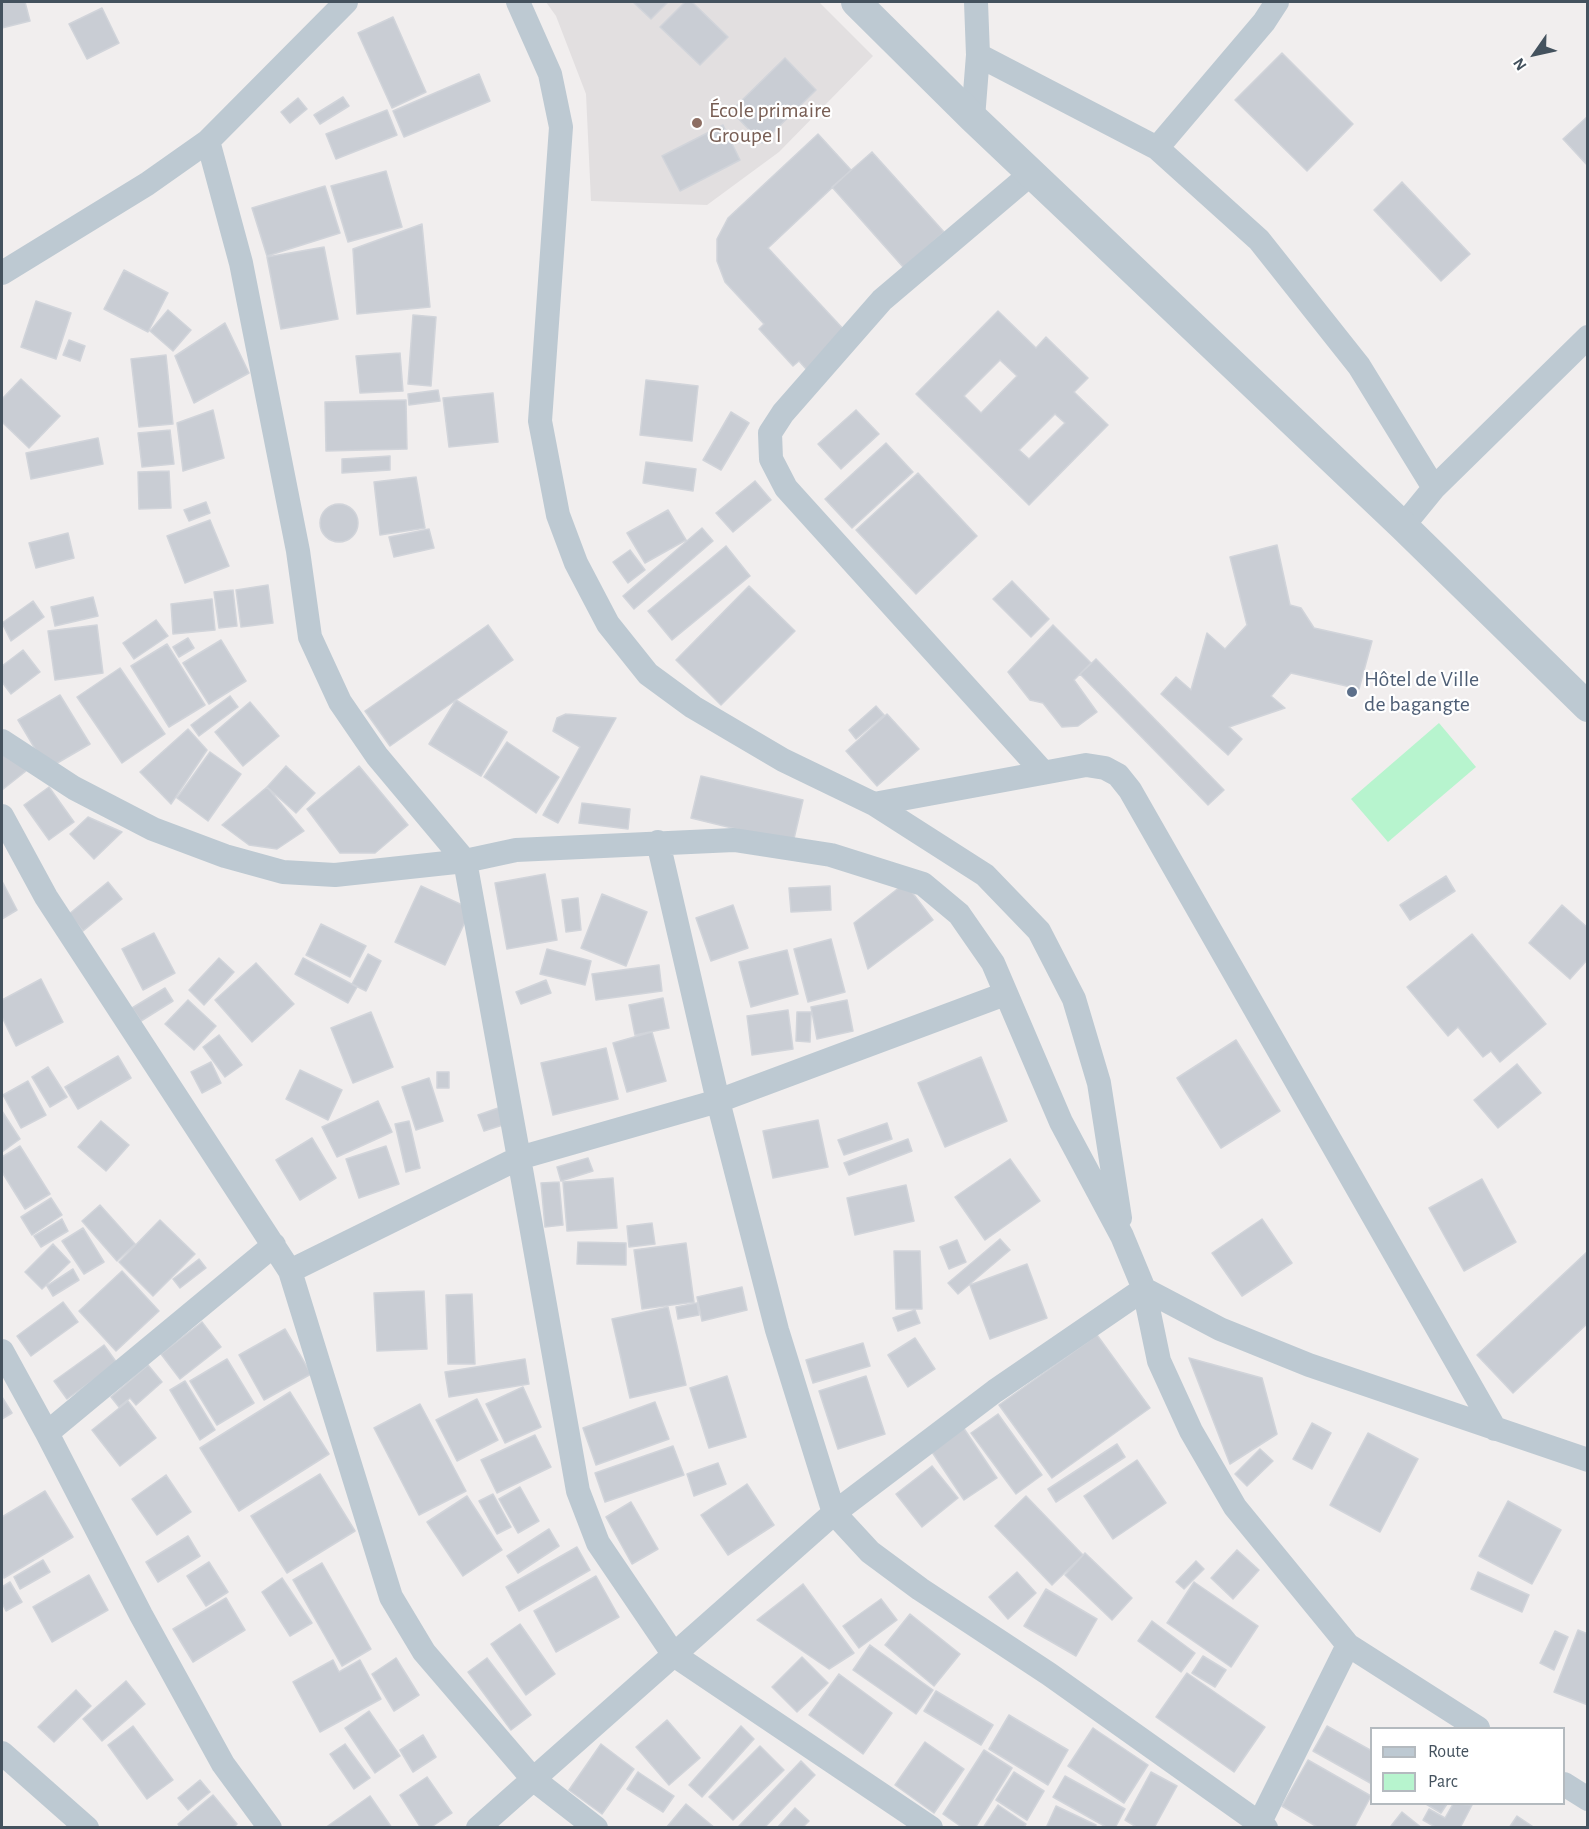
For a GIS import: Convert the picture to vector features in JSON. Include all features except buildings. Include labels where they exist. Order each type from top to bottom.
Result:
[{"type":"street","points":[[2,273],[147,184],[208,141],[346,2]]},
{"type":"street","points":[[518,2],[550,74],[561,128],[540,421],[558,515],[576,563],[608,624],[648,674],[693,707],[783,760],[874,804],[985,875],[1039,931],[1074,999],[1099,1083],[1122,1236]]},
{"type":"street","points":[[856,2],[973,118],[1033,172],[1403,526],[1587,707]]},
{"type":"street","points":[[973,118],[978,55],[976,2]]},
{"type":"street","points":[[1157,148],[1264,22],[1277,2]]},
{"type":"street","points":[[978,55],[1157,148],[1259,240],[1359,366],[1434,488]]},
{"type":"street","points":[[208,141],[244,274],[298,551],[310,637],[340,702],[376,756],[465,861],[578,1491],[598,1543],[674,1655],[931,1827]]},
{"type":"street","points":[[1033,172],[882,300],[783,413],[770,433],[771,459],[786,488],[1043,772]]},
{"type":"street","points":[[1403,526],[1434,488],[1587,337]]},
{"type":"street","points":[[2,741],[74,788],[153,829],[225,856],[283,872],[335,875],[465,861],[516,850],[734,840],[831,855],[922,884],[959,914],[993,963],[1061,1122],[1122,1236],[1144,1289],[1159,1361],[1191,1431],[1234,1507],[1348,1645],[1476,1727]]},
{"type":"street","points":[[874,804],[1086,765],[1105,768],[1118,775],[1130,790],[1495,1429]]},
{"type":"street","points":[[2,816],[46,897],[290,1271],[391,1597],[424,1652],[533,1779],[596,1827]]},
{"type":"street","points":[[658,842],[718,1101],[777,1330],[834,1513],[870,1552],[920,1589],[1048,1674],[1261,1826],[1348,1645]]},
{"type":"street","points":[[290,1271],[519,1158],[718,1101],[1005,994]]},
{"type":"street","points":[[47,1432],[274,1245]]},
{"type":"street","points":[[1144,1289],[1220,1329],[1309,1365],[1587,1460]]},
{"type":"street","points":[[478,1827],[834,1513],[995,1390],[1144,1289]]},
{"type":"street","points":[[2,1351],[47,1432],[141,1615],[223,1764],[270,1827]]},
{"type":"street","points":[[2,1753],[87,1827]]},
{"type":"street","points":[[1565,1785],[1587,1799]]},
{"type":"shaded area","name":"École primaire Groupe I","points":[[546,2],[819,2],[873,56],[779,152],[707,205],[591,201],[586,94],[556,16]]},
{"type":"green space","points":[[1439,723],[1476,767],[1388,842],[1351,799]]},
{"type":"place","name":"École primaire Groupe I","points":[[697,123]]},
{"type":"place","name":"Hôtel de Ville de bagangte","points":[[1352,692]]}]
